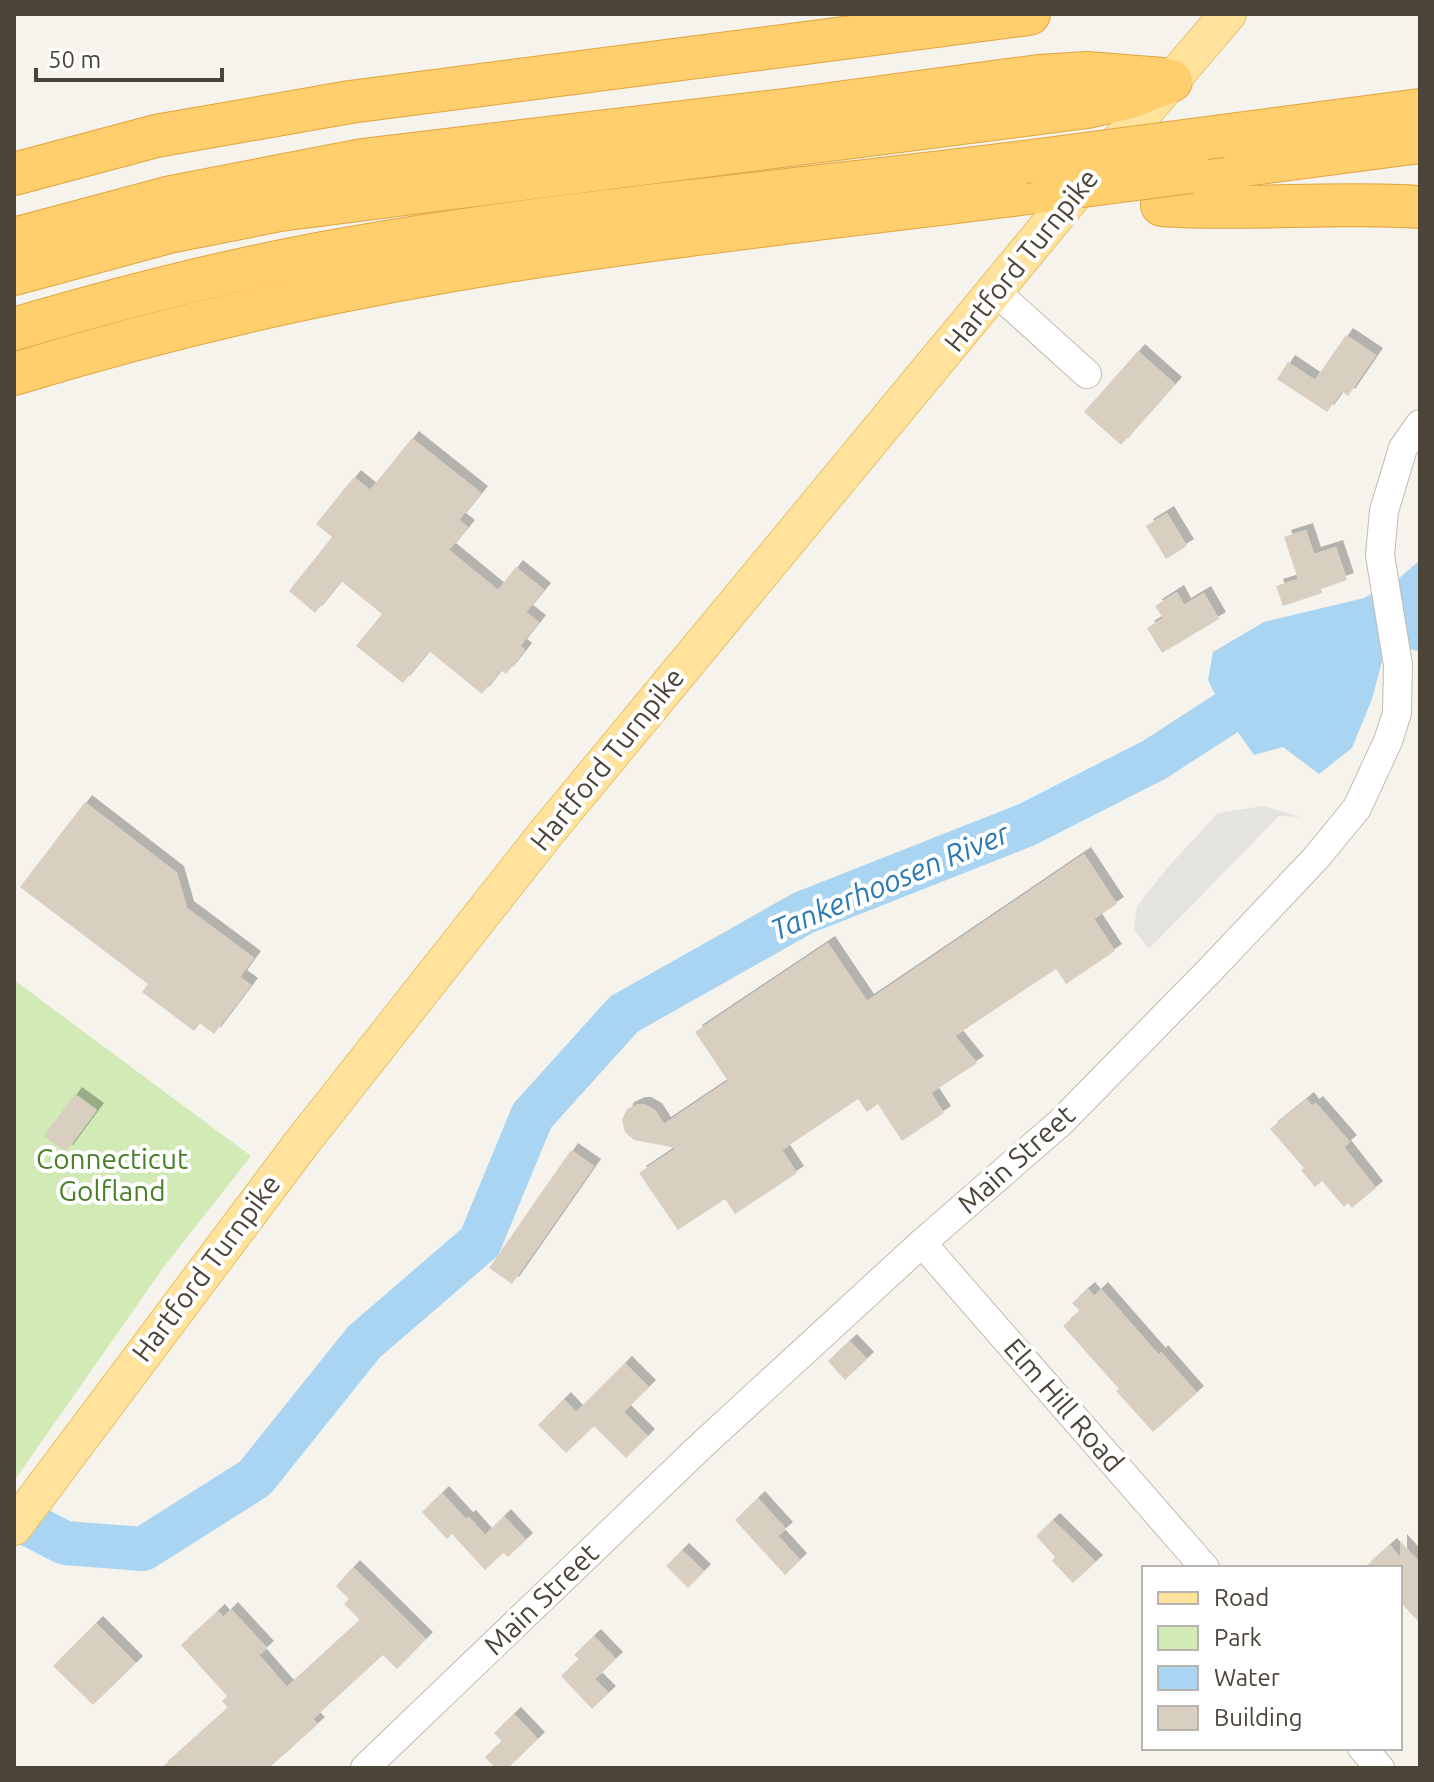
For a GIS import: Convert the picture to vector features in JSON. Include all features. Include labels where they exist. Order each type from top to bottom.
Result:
[{"type":"highway","points":[[14,174],[156,136],[303,109],[1029,14]]},
{"type":"highway","points":[[14,239],[171,197],[376,158],[785,110],[1039,76],[1099,73],[1171,81]]},
{"type":"highway","points":[[14,274],[169,232],[280,210],[1087,107],[1130,97],[1171,81]]},
{"type":"highway","points":[[14,374],[202,322],[438,272],[994,197],[1038,176],[1222,136],[1420,110]]},
{"type":"highway","points":[[14,329],[195,280],[375,245],[530,222],[1038,176],[1191,172],[1420,142]]},
{"type":"highway","points":[[1038,176],[1162,205],[1210,209],[1316,204],[1420,207]]},
{"type":"main road","name":"Hartford Turnpike","points":[[23,1515],[291,1157],[547,832],[1228,14]]},
{"type":"street","points":[[995,291],[1087,374]]},
{"type":"street","name":"Main Street","points":[[365,1768],[702,1445],[922,1243],[1061,1122],[1316,858],[1357,808],[1388,741],[1397,713],[1398,665],[1380,555],[1384,511],[1403,448],[1420,424]]},
{"type":"street","name":"Elm Hill Road","points":[[922,1243],[1203,1566]]},
{"type":"street","points":[[1364,1750],[1380,1768]]},
{"type":"green space","name":"Connecticut Golfland","points":[[14,980],[251,1156],[163,1268],[14,1481]]},
{"type":"shaded area","points":[[1263,806],[1301,817],[1279,816],[1149,949],[1134,930],[1137,906],[1168,867],[1218,813]]},
{"type":"water","points":[[1420,560],[1420,652],[1410,649],[1383,658],[1372,699],[1352,748],[1319,774],[1283,747],[1254,755],[1225,714],[1208,680],[1213,652],[1264,622],[1364,598],[1397,580]]},
{"type":"building","points":[[1346,335],[1376,355],[1348,396],[1342,391],[1327,412],[1277,379],[1288,362],[1315,380]]},
{"type":"building","points":[[1138,351],[1175,384],[1121,445],[1084,412]]},
{"type":"building","points":[[412,438],[481,493],[459,520],[468,527],[449,550],[498,590],[516,567],[544,590],[526,612],[539,622],[520,646],[525,650],[506,674],[501,670],[482,694],[429,651],[403,683],[356,646],[382,614],[341,581],[315,613],[289,591],[332,537],[316,524],[354,477],[370,490]]},
{"type":"building","points":[[1167,513],[1187,546],[1166,559],[1146,526]]},
{"type":"building","points":[[1306,530],[1314,554],[1336,547],[1347,580],[1321,589],[1322,593],[1283,606],[1276,586],[1298,579],[1284,537]]},
{"type":"building","points":[[1177,592],[1184,605],[1204,593],[1219,619],[1162,653],[1147,628],[1163,618],[1155,606]]},
{"type":"building","points":[[85,802],[177,873],[187,908],[254,958],[240,977],[251,985],[214,1034],[200,1023],[194,1031],[142,992],[148,984],[20,887]]},
{"type":"building","points":[[1084,854],[1117,904],[1094,919],[1115,951],[1066,984],[1056,969],[955,1036],[977,1063],[931,1093],[944,1113],[902,1141],[878,1104],[867,1112],[858,1099],[782,1150],[797,1173],[735,1214],[725,1199],[678,1230],[639,1173],[676,1148],[634,1140],[625,1132],[622,1120],[627,1109],[644,1104],[655,1110],[664,1124],[728,1081],[695,1032],[828,943],[867,1001]]},
{"type":"building","points":[[75,1094],[97,1110],[66,1152],[44,1136]]},
{"type":"building","points":[[1307,1099],[1312,1106],[1316,1103],[1350,1142],[1344,1147],[1376,1188],[1352,1208],[1348,1203],[1344,1207],[1322,1181],[1315,1187],[1301,1170],[1304,1168],[1270,1129]]},
{"type":"building","points":[[571,1150],[594,1166],[512,1284],[489,1268]]},
{"type":"building","points":[[1088,1289],[1094,1296],[1101,1289],[1197,1393],[1153,1432],[1063,1326],[1080,1311],[1072,1303]]},
{"type":"building","points":[[850,1341],[867,1359],[845,1380],[828,1361]]},
{"type":"building","points":[[625,1363],[649,1387],[624,1412],[648,1436],[626,1458],[594,1426],[566,1453],[538,1425],[564,1399],[576,1412]]},
{"type":"building","points":[[442,1493],[485,1535],[504,1516],[526,1540],[508,1557],[503,1553],[485,1570],[452,1534],[447,1539],[422,1512]]},
{"type":"building","points":[[758,1498],[786,1529],[778,1536],[800,1560],[785,1575],[735,1520]]},
{"type":"building","points":[[1053,1520],[1096,1562],[1073,1583],[1052,1561],[1055,1557],[1036,1536]]},
{"type":"building","points":[[1400,1541],[1420,1563],[1420,1623],[1402,1604],[1402,1566],[1366,1566],[1390,1545],[1400,1557]]},
{"type":"building","points":[[682,1550],[704,1571],[688,1588],[666,1566]]},
{"type":"building","points":[[353,1567],[426,1639],[397,1669],[383,1655],[313,1719],[318,1724],[269,1768],[161,1768],[228,1708],[222,1701],[227,1696],[181,1645],[218,1611],[223,1617],[231,1609],[267,1648],[259,1655],[287,1687],[360,1620],[344,1604],[349,1599],[336,1586]]},
{"type":"building","points":[[96,1623],[136,1663],[93,1705],[53,1666]]},
{"type":"building","points":[[594,1636],[616,1659],[595,1679],[609,1693],[592,1709],[561,1676],[579,1659],[574,1655]]},
{"type":"building","points":[[514,1714],[538,1739],[508,1768],[495,1768],[485,1757],[502,1741],[494,1733]]},
{"type":"waterway","name":"Tankerhoosen River","points":[[14,1517],[65,1543],[143,1549],[255,1478],[364,1342],[480,1242],[532,1116],[624,1014],[803,913],[1026,825],[1154,760],[1225,714],[1278,686]]}]
